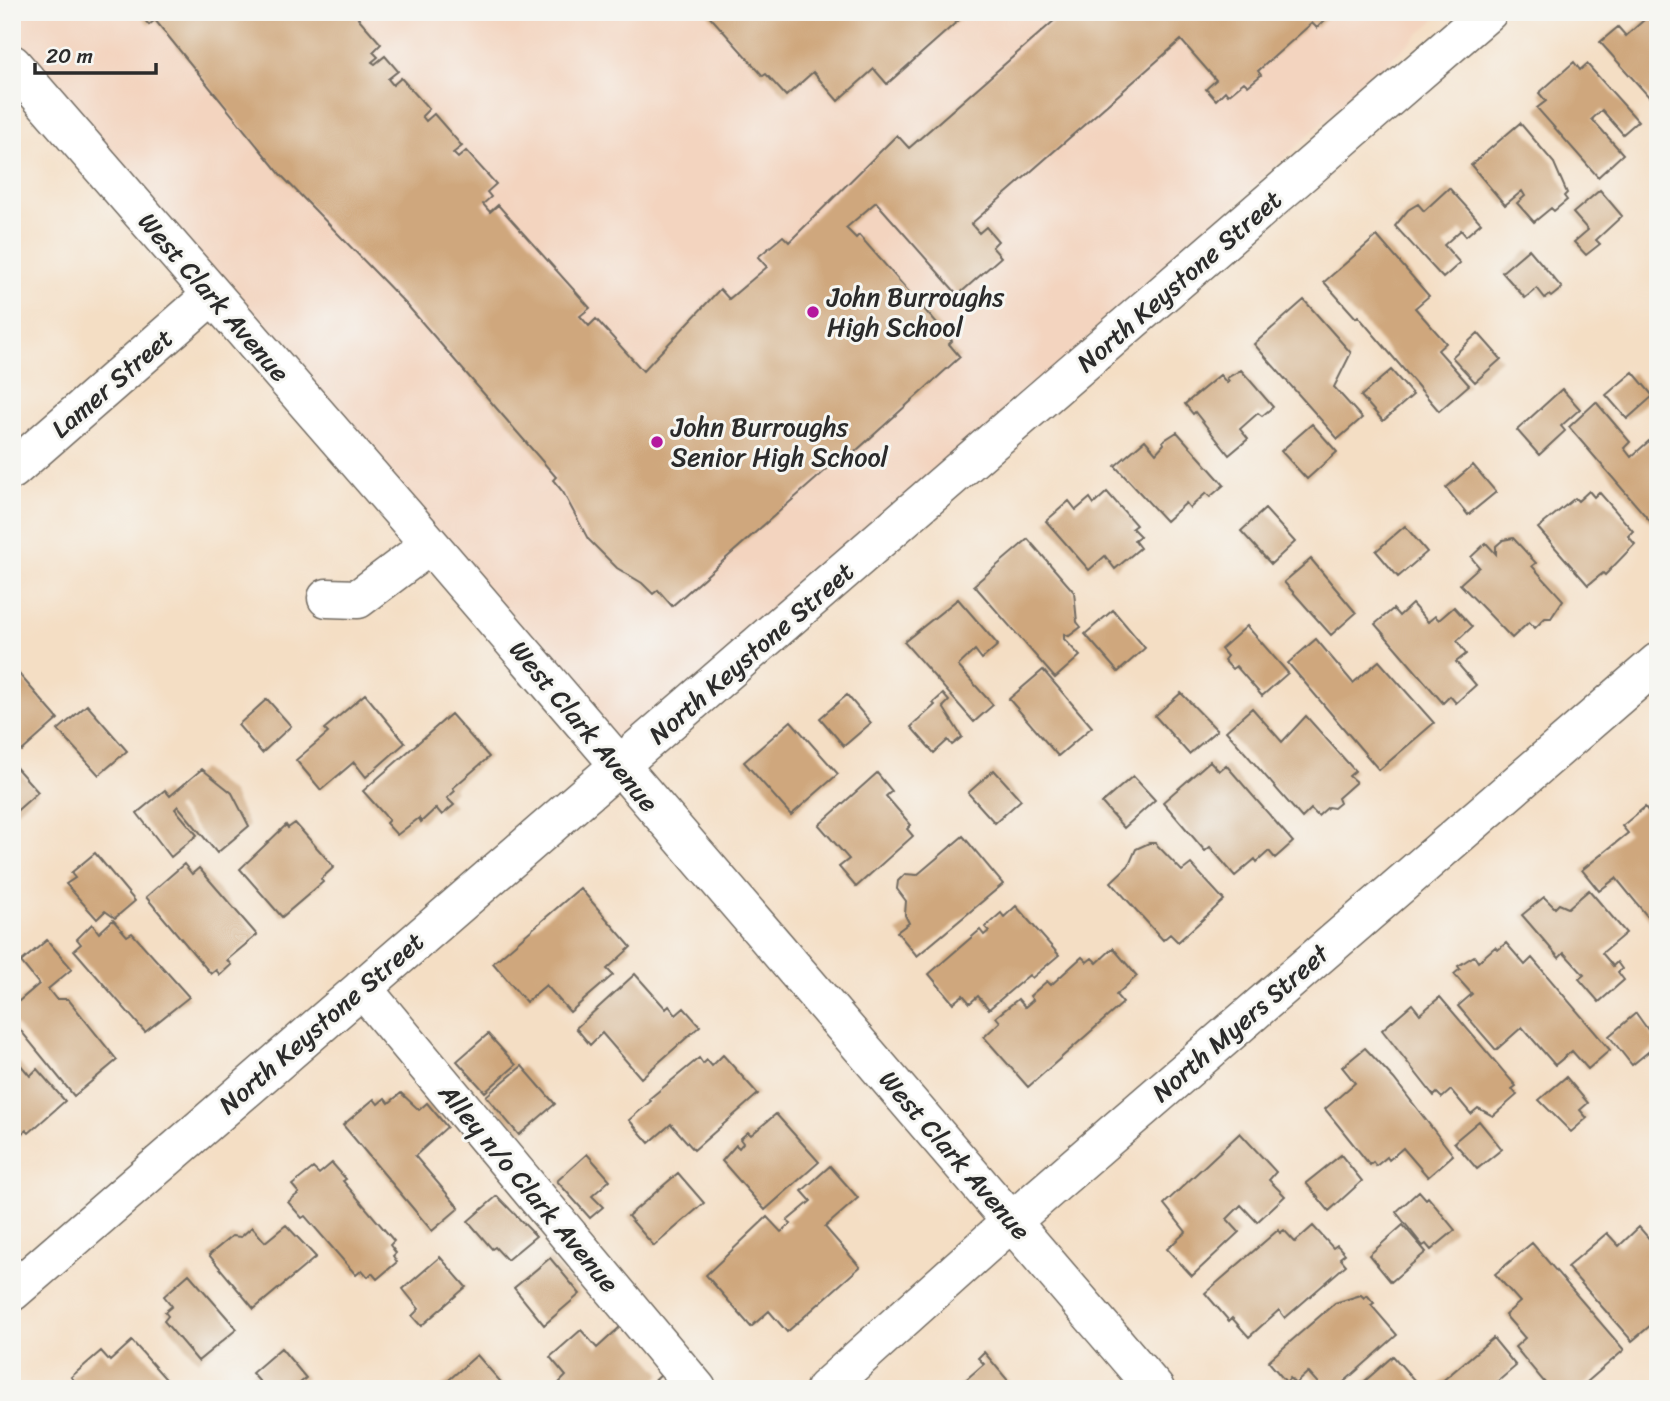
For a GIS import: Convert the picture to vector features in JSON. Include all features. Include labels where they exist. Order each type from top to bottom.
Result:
[{"type":"street","name":"North Keystone Street","points":[[12,1292],[1488,12]]},
{"type":"street","name":"West Clark Avenue","points":[[12,64],[430,545],[1155,1389]]},
{"type":"street","name":"Lamer Street","points":[[12,470],[212,295]]},
{"type":"street","points":[[327,598],[358,599],[430,545]]},
{"type":"street","name":"North Myers Street","points":[[825,1389],[1012,1221],[1658,662]]},
{"type":"street","name":"Alley n/o Clark Avenue","points":[[362,988],[697,1389]]},
{"type":"shaded area","name":"John Burroughs Senior High School","points":[[12,12],[1443,12],[619,768],[12,64]]},
{"type":"building","name":"John Burroughs High School","points":[[138,12],[353,12],[381,44],[373,52],[378,57],[372,62],[375,64],[385,56],[398,71],[388,79],[393,85],[401,78],[429,109],[422,116],[426,121],[434,114],[462,146],[453,153],[458,158],[466,151],[496,184],[487,192],[491,197],[483,204],[490,212],[498,205],[590,308],[580,316],[589,326],[596,319],[643,371],[720,289],[729,299],[767,267],[758,257],[783,236],[789,242],[897,135],[909,148],[1064,12],[1326,12],[1329,16],[1317,28],[1312,23],[1258,71],[1261,75],[1248,86],[1244,82],[1228,95],[1225,91],[1216,100],[1206,89],[1216,80],[1181,40],[971,224],[979,233],[986,227],[998,241],[992,247],[1001,257],[958,295],[876,202],[846,228],[856,238],[859,235],[952,341],[949,344],[960,357],[847,459],[843,455],[672,606],[658,590],[653,594],[642,583],[617,568],[588,539],[563,492],[553,480],[556,477],[407,305],[280,174],[155,20],[149,25]]},
{"type":"building","points":[[706,12],[968,12],[887,84],[874,69],[838,101],[813,72],[786,96],[766,74],[763,76]]},
{"type":"building","points":[[1653,12],[1658,12],[1658,107],[1600,42],[1618,27],[1626,36]]},
{"type":"building","points":[[1574,62],[1580,70],[1587,64],[1638,121],[1623,134],[1602,110],[1592,119],[1623,154],[1598,177],[1537,108],[1546,101],[1539,93]]},
{"type":"building","points":[[1520,123],[1554,163],[1567,193],[1564,196],[1567,200],[1554,211],[1551,208],[1534,222],[1517,203],[1525,196],[1522,191],[1505,205],[1471,165]]},
{"type":"building","points":[[1449,188],[1481,223],[1466,236],[1461,230],[1444,245],[1460,263],[1443,278],[1395,226],[1408,210],[1418,204],[1424,211]]},
{"type":"building","points":[[1600,190],[1622,216],[1596,240],[1600,244],[1586,255],[1574,242],[1588,230],[1573,213]]},
{"type":"building","points":[[1377,236],[1429,296],[1415,308],[1446,343],[1438,350],[1469,385],[1439,411],[1358,316],[1356,318],[1324,282]]},
{"type":"building","points":[[1529,249],[1562,288],[1551,297],[1549,295],[1545,298],[1537,288],[1525,298],[1502,272]]},
{"type":"building","points":[[1304,300],[1351,353],[1334,387],[1362,418],[1338,439],[1254,344]]},
{"type":"building","points":[[1478,333],[1501,359],[1475,382],[1452,357]]},
{"type":"building","points":[[1241,370],[1273,407],[1262,416],[1258,413],[1240,429],[1248,439],[1229,455],[1195,412],[1193,414],[1185,404],[1220,375],[1227,383],[1227,378]]},
{"type":"building","points":[[1391,370],[1413,395],[1383,421],[1361,396]]},
{"type":"building","points":[[1633,372],[1653,396],[1627,419],[1606,395]]},
{"type":"building","points":[[1562,389],[1580,409],[1561,426],[1565,431],[1539,455],[1517,430]]},
{"type":"building","points":[[1596,402],[1630,442],[1624,448],[1631,457],[1649,441],[1658,452],[1658,524],[1655,527],[1569,427]]},
{"type":"building","points":[[1312,424],[1337,452],[1307,479],[1281,451]]},
{"type":"building","points":[[1177,432],[1224,485],[1210,497],[1206,493],[1190,508],[1186,503],[1166,521],[1115,466],[1145,440],[1156,453],[1164,444],[1163,441]]},
{"type":"building","points":[[1473,465],[1496,492],[1468,515],[1446,488]]},
{"type":"building","points":[[1589,491],[1594,497],[1599,492],[1633,531],[1628,536],[1635,544],[1605,575],[1603,573],[1588,585],[1538,528],[1575,498],[1578,501]]},
{"type":"building","points":[[1107,492],[1136,525],[1132,528],[1140,536],[1134,540],[1140,548],[1115,569],[1105,556],[1089,570],[1046,521],[1069,501],[1076,510],[1090,498],[1094,504]]},
{"type":"building","points":[[1265,509],[1295,542],[1271,564],[1241,531]]},
{"type":"building","points":[[1405,526],[1427,552],[1398,577],[1376,551]]},
{"type":"building","points":[[1513,538],[1536,563],[1532,566],[1563,600],[1551,618],[1545,618],[1535,628],[1529,622],[1512,638],[1460,584],[1479,567],[1471,557],[1486,543],[1496,554],[1496,546],[1503,540]]},
{"type":"building","points":[[1028,539],[1074,592],[1077,622],[1081,627],[1069,636],[1064,634],[1064,639],[1080,656],[1055,678],[974,585]]},
{"type":"building","points":[[1311,559],[1356,613],[1331,635],[1284,582]]},
{"type":"building","points":[[958,599],[998,645],[982,659],[975,650],[958,666],[993,705],[974,722],[904,642]]},
{"type":"building","points":[[1412,604],[1428,622],[1435,616],[1439,620],[1454,607],[1472,627],[1457,641],[1466,654],[1456,662],[1476,685],[1456,703],[1450,696],[1443,703],[1375,624],[1393,609],[1399,616]]},
{"type":"building","points":[[1113,610],[1145,648],[1118,672],[1085,634]]},
{"type":"building","points":[[1247,626],[1288,673],[1262,696],[1236,666],[1232,669],[1224,660],[1227,656],[1221,649]]},
{"type":"building","points":[[1316,639],[1353,683],[1379,661],[1434,723],[1379,770],[1288,663]]},
{"type":"building","points":[[12,666],[58,719],[22,751],[12,745]]},
{"type":"building","points":[[1043,670],[1092,727],[1058,756],[1009,699]]},
{"type":"building","points":[[1181,693],[1217,730],[1189,754],[1155,716]]},
{"type":"building","points":[[365,694],[405,743],[366,777],[354,762],[321,790],[296,760],[328,733],[324,729]]},
{"type":"building","points":[[943,694],[949,701],[943,707],[962,737],[952,745],[948,740],[934,753],[911,727]]},
{"type":"building","points":[[847,695],[871,723],[844,746],[820,718]]},
{"type":"building","points":[[267,699],[291,726],[262,753],[238,725]]},
{"type":"building","points":[[87,705],[127,751],[99,775],[58,730]]},
{"type":"building","points":[[1252,708],[1282,742],[1306,716],[1355,771],[1349,776],[1356,782],[1338,798],[1340,803],[1334,808],[1328,807],[1318,816],[1311,809],[1302,818],[1226,731]]},
{"type":"building","points":[[451,714],[489,757],[453,788],[455,791],[447,798],[454,805],[442,815],[436,808],[421,822],[419,818],[397,835],[386,823],[389,820],[363,791]]},
{"type":"building","points":[[791,721],[838,774],[791,815],[744,762]]},
{"type":"building","points":[[1210,761],[1219,771],[1226,765],[1293,842],[1275,858],[1269,851],[1235,876],[1210,847],[1205,851],[1163,802]]},
{"type":"building","points":[[12,763],[38,792],[12,815]]},
{"type":"building","points":[[202,769],[232,793],[249,826],[217,853],[178,806],[175,809],[197,835],[171,857],[137,813],[165,790],[170,796]]},
{"type":"building","points":[[994,770],[1021,800],[995,823],[968,793]]},
{"type":"building","points":[[877,773],[892,791],[886,796],[911,825],[907,829],[913,836],[856,887],[839,867],[849,859],[819,825]]},
{"type":"building","points":[[1133,776],[1155,800],[1124,828],[1102,803]]},
{"type":"building","points":[[1645,807],[1658,823],[1658,916],[1651,921],[1616,878],[1599,891],[1582,870],[1628,833],[1622,826]]},
{"type":"building","points":[[295,823],[334,867],[321,879],[323,882],[282,917],[240,869],[286,825],[288,828]]},
{"type":"building","points":[[963,836],[1003,884],[917,956],[897,932],[909,923],[905,915],[906,901],[897,889],[898,881],[905,874],[917,875]]},
{"type":"building","points":[[1155,843],[1182,871],[1191,864],[1224,900],[1178,942],[1170,934],[1163,940],[1111,882],[1129,865],[1136,849]]},
{"type":"building","points":[[95,853],[135,901],[115,918],[105,911],[97,919],[66,884],[75,878],[71,873]]},
{"type":"building","points":[[184,864],[192,874],[199,868],[257,935],[227,960],[231,965],[220,975],[216,970],[211,974],[146,897]]},
{"type":"building","points":[[580,888],[631,947],[607,969],[613,975],[570,1012],[546,985],[526,1002],[493,963]]},
{"type":"building","points":[[1589,890],[1626,933],[1602,953],[1613,966],[1617,962],[1622,969],[1618,972],[1624,980],[1599,1002],[1579,979],[1584,975],[1564,953],[1559,958],[1522,915],[1544,897],[1555,908],[1559,904],[1568,908]]},
{"type":"building","points":[[1016,906],[1059,955],[1032,978],[1029,975],[989,1009],[978,996],[970,1003],[963,995],[953,1003],[929,974],[980,930],[984,935],[989,931],[985,927],[1001,913],[1004,917]]},
{"type":"building","points":[[113,920],[127,936],[132,933],[189,997],[145,1032],[74,950],[81,944],[77,939],[92,924],[99,933]]},
{"type":"building","points":[[47,940],[72,969],[48,989],[56,999],[68,999],[117,1060],[74,1096],[12,1020],[12,1007],[39,984],[21,962]]},
{"type":"building","points":[[1506,943],[1525,965],[1532,958],[1610,1050],[1588,1069],[1572,1051],[1555,1065],[1522,1027],[1496,1050],[1458,1006],[1472,994],[1454,974],[1460,969],[1458,966],[1474,956],[1478,962],[1495,947],[1498,950]]},
{"type":"building","points":[[1113,948],[1137,976],[1116,995],[1123,1003],[1028,1087],[984,1037],[1000,1022],[996,1017],[1018,999],[1025,1007],[1033,1000],[1030,996],[1047,981],[1051,985],[1082,957],[1087,962],[1092,958],[1097,963]]},
{"type":"building","points":[[635,974],[666,1009],[669,1006],[676,1015],[684,1008],[700,1026],[641,1078],[602,1033],[590,1045],[576,1028]]},
{"type":"building","points":[[1440,997],[1516,1086],[1512,1089],[1517,1095],[1493,1116],[1478,1108],[1471,1114],[1451,1090],[1442,1098],[1437,1093],[1434,1096],[1382,1030],[1412,1004],[1420,1014]]},
{"type":"building","points":[[1636,1013],[1658,1044],[1632,1065],[1609,1036]]},
{"type":"building","points":[[488,1034],[516,1065],[485,1092],[457,1061]]},
{"type":"building","points":[[1365,1048],[1394,1079],[1453,1155],[1428,1177],[1403,1148],[1389,1160],[1387,1157],[1376,1166],[1373,1162],[1370,1165],[1325,1109],[1355,1083],[1342,1067]]},
{"type":"building","points":[[723,1055],[758,1094],[694,1150],[671,1124],[649,1143],[629,1120],[651,1101],[649,1099],[699,1058],[703,1064],[707,1060],[712,1066]]},
{"type":"building","points":[[19,1063],[30,1076],[37,1069],[65,1101],[29,1133],[26,1130],[12,1141],[12,1069]]},
{"type":"building","points":[[522,1066],[555,1104],[519,1135],[486,1096]]},
{"type":"building","points":[[1566,1077],[1588,1103],[1580,1110],[1587,1118],[1571,1132],[1539,1100]]},
{"type":"building","points":[[401,1093],[419,1110],[427,1103],[447,1127],[415,1156],[459,1208],[432,1231],[343,1125],[374,1099],[378,1104],[385,1098],[389,1103]]},
{"type":"building","points":[[776,1114],[819,1162],[765,1210],[722,1161],[736,1145],[739,1148],[743,1143],[740,1139],[748,1132],[751,1135]]},
{"type":"building","points":[[1479,1121],[1502,1149],[1477,1169],[1454,1142]]},
{"type":"building","points":[[1240,1133],[1276,1172],[1269,1180],[1285,1196],[1257,1222],[1241,1205],[1227,1219],[1239,1232],[1192,1276],[1167,1249],[1186,1232],[1164,1204]]},
{"type":"building","points":[[587,1154],[610,1180],[592,1196],[603,1207],[590,1218],[557,1181]]},
{"type":"building","points":[[1341,1155],[1362,1181],[1329,1211],[1306,1183]]},
{"type":"building","points":[[332,1163],[346,1179],[343,1181],[394,1241],[390,1245],[396,1253],[393,1256],[397,1262],[377,1279],[372,1273],[368,1277],[362,1270],[356,1275],[305,1216],[302,1218],[288,1202],[299,1193],[292,1185],[313,1168],[319,1174]]},
{"type":"building","points":[[830,1166],[858,1198],[825,1227],[860,1267],[787,1332],[769,1311],[751,1327],[706,1275],[767,1217],[781,1232],[791,1224],[787,1221],[811,1201],[802,1191]]},
{"type":"building","points":[[678,1173],[704,1203],[654,1246],[628,1216]]},
{"type":"building","points":[[1419,1191],[1426,1199],[1428,1197],[1455,1230],[1431,1250],[1426,1244],[1423,1246],[1396,1212]]},
{"type":"building","points":[[497,1196],[536,1236],[507,1260],[495,1247],[492,1249],[468,1221]]},
{"type":"building","points":[[286,1225],[316,1257],[254,1309],[209,1255],[232,1236],[241,1237],[252,1227],[265,1242]]},
{"type":"building","points":[[1403,1225],[1426,1252],[1391,1282],[1369,1255]]},
{"type":"building","points":[[1313,1226],[1333,1248],[1337,1245],[1345,1254],[1340,1258],[1346,1265],[1285,1318],[1279,1310],[1249,1337],[1232,1318],[1229,1321],[1205,1293],[1278,1230],[1280,1233],[1284,1230],[1295,1242]]},
{"type":"building","points":[[1639,1227],[1658,1249],[1658,1304],[1652,1309],[1658,1319],[1632,1341],[1567,1267],[1607,1233],[1619,1246]]},
{"type":"building","points":[[1532,1243],[1624,1350],[1579,1389],[1550,1389],[1515,1347],[1525,1338],[1505,1315],[1520,1302],[1495,1274]]},
{"type":"building","points":[[440,1257],[466,1287],[421,1326],[412,1316],[419,1309],[403,1289]]},
{"type":"building","points":[[550,1258],[580,1294],[544,1325],[514,1288]]},
{"type":"building","points":[[189,1274],[237,1329],[198,1361],[164,1321],[168,1316],[165,1312],[172,1306],[164,1296]]},
{"type":"building","points":[[1361,1295],[1364,1298],[1367,1295],[1374,1303],[1371,1305],[1397,1335],[1336,1389],[1323,1389],[1308,1372],[1295,1384],[1290,1378],[1286,1382],[1268,1361],[1335,1303]]},
{"type":"building","points":[[620,1327],[662,1374],[646,1389],[563,1389],[558,1384],[566,1376],[550,1357],[581,1330],[597,1348]]},
{"type":"building","points":[[1493,1338],[1516,1366],[1489,1389],[1443,1389],[1439,1384]]},
{"type":"building","points":[[132,1341],[173,1387],[82,1389],[71,1377],[101,1351],[110,1361]]},
{"type":"building","points":[[281,1348],[306,1378],[293,1389],[266,1389],[252,1373]]},
{"type":"building","points":[[984,1352],[1015,1389],[955,1389],[984,1364],[978,1358]]},
{"type":"building","points":[[477,1355],[507,1389],[445,1389],[442,1386]]},
{"type":"building","points":[[1393,1356],[1422,1389],[1356,1389]]},
{"type":"place","name":"John Burroughs High School","points":[[813,312]]},
{"type":"place","name":"John Burroughs Senior High School","points":[[657,442]]}]
